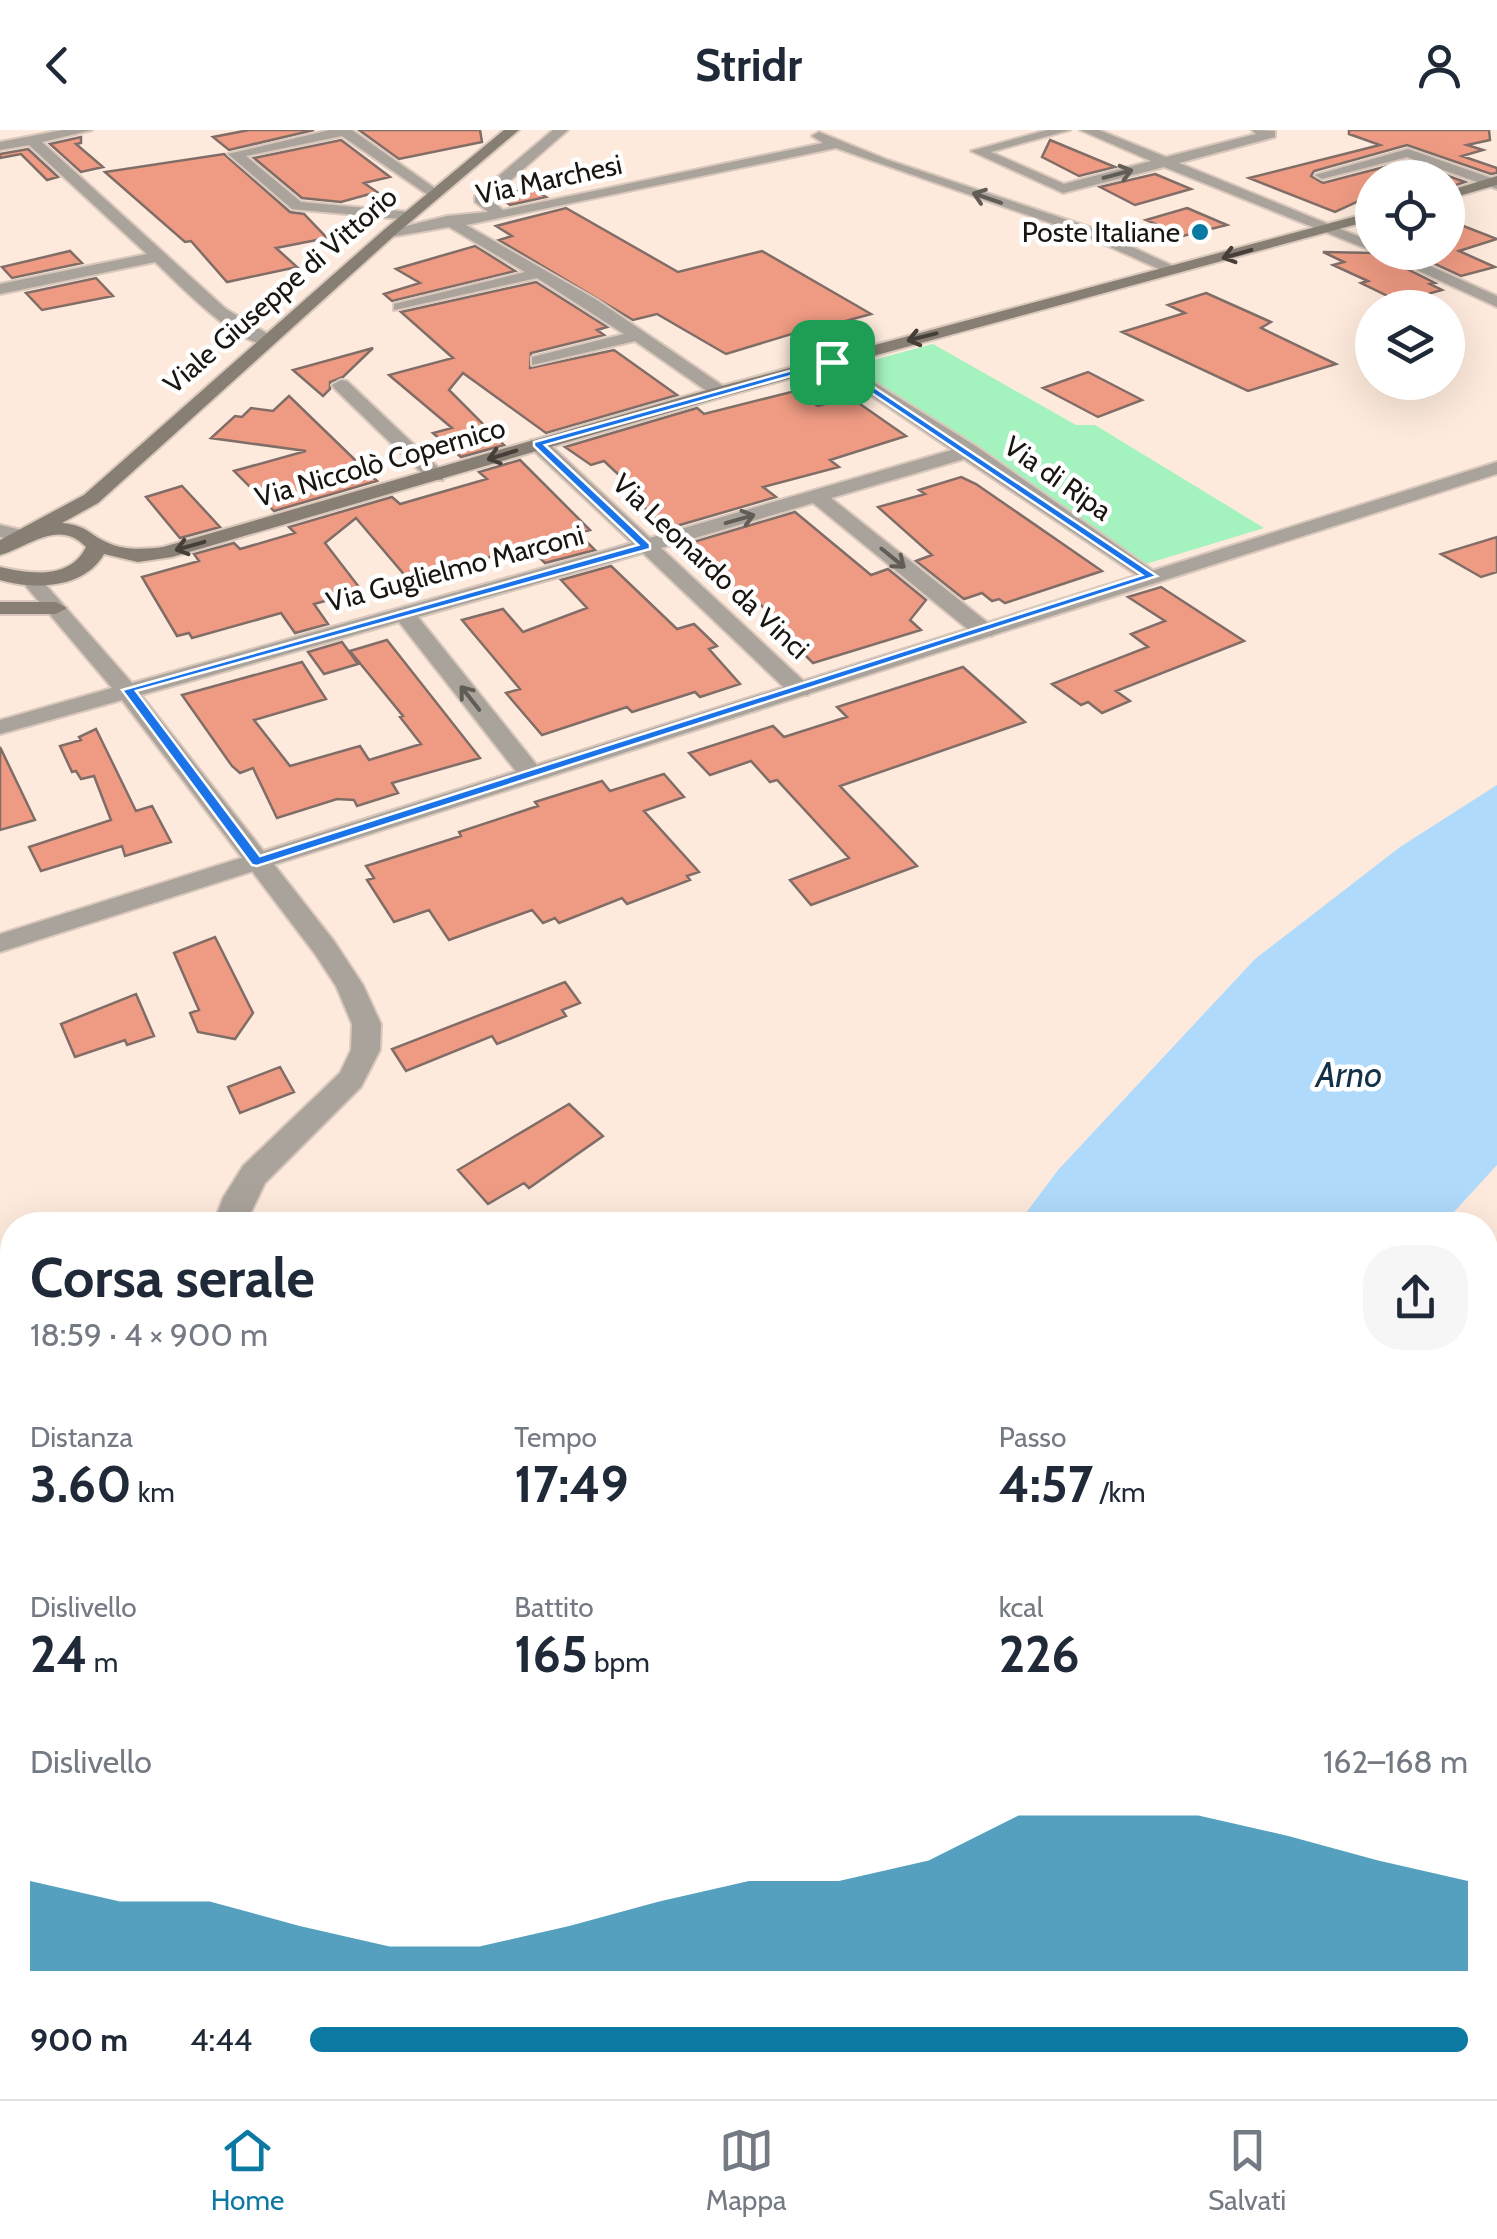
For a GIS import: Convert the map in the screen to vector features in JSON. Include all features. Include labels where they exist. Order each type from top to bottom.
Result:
[{"type":"main road","name":"Viale Giuseppe di Vittorio","points":[[0,549],[91,498],[390,232],[512,130]]},
{"type":"main road","points":[[1465,190],[1495,182]]},
{"type":"main road","name":"Via Niccolò Copernico","points":[[22,536],[56,529],[130,555],[157,555],[720,392],[1355,221]]},
{"type":"main road","points":[[0,608],[30,585],[91,559],[91,498]]},
{"type":"street","points":[[0,146],[85,130]]},
{"type":"street","points":[[500,215],[480,199],[561,130]]},
{"type":"street","points":[[806,130],[836,144],[1084,230],[1176,271]]},
{"type":"street","points":[[1064,130],[978,151],[1063,188],[1270,134],[1259,130]]},
{"type":"street","points":[[1088,130],[1355,239]]},
{"type":"street","points":[[423,205],[297,206],[234,154],[344,131],[423,205],[638,335],[720,392]]},
{"type":"street","points":[[32,140],[220,313],[267,341]]},
{"type":"street","name":"Via Marchesi","points":[[390,232],[500,215],[836,144]]},
{"type":"street","points":[[1322,175],[1408,153],[1495,182]]},
{"type":"street","points":[[0,289],[160,256]]},
{"type":"street","points":[[1425,270],[1497,302]]},
{"type":"street","points":[[400,307],[539,273]]},
{"type":"street","points":[[538,360],[638,335]]},
{"type":"street","name":"Via di Ripa","points":[[832,362],[1151,576]]},
{"type":"street","points":[[341,385],[436,476]]},
{"type":"street","name":"Via Leonardo da Vinci","points":[[538,444],[800,690]]},
{"type":"street","name":"Via Guglielmo Marconi","points":[[0,727],[970,451]]},
{"type":"street","points":[[0,943],[1497,468]]},
{"type":"street","points":[[816,497],[984,631]]},
{"type":"street","points":[[0,531],[22,536]]},
{"type":"street","points":[[30,585],[128,690],[310,928],[361,1006],[369,1035],[363,1060],[338,1094],[264,1162],[234,1199],[232,1212]]},
{"type":"street","points":[[404,612],[531,774]]},
{"type":"green space","points":[[933,344],[1076,425],[1095,425],[1264,528],[1146,564],[851,366]]},
{"type":"water","name":"Arno","points":[[1497,785],[1497,1165],[1454,1212],[1027,1212],[1058,1170],[1255,959],[1400,847]]},
{"type":"building","points":[[249,130],[314,130],[229,150],[213,137]]},
{"type":"building","points":[[359,130],[480,130],[482,142],[399,159]]},
{"type":"building","points":[[1349,130],[1489,130],[1490,140],[1467,145],[1483,150],[1462,156],[1497,168],[1497,173],[1407,145],[1314,171],[1311,176],[1323,183],[1355,175],[1355,203],[1335,212],[1249,178],[1380,145],[1349,134]]},
{"type":"building","points":[[81,137],[81,143],[76,144],[103,167],[81,172],[50,144]]},
{"type":"building","points":[[341,140],[390,177],[364,183],[377,192],[341,202],[302,198],[254,158]]},
{"type":"building","points":[[1050,140],[1115,167],[1079,176],[1042,157]]},
{"type":"building","points":[[28,149],[58,177],[47,180],[21,154],[0,158],[0,154]]},
{"type":"building","points":[[224,154],[290,212],[304,214],[327,238],[276,248],[297,267],[227,282],[191,241],[185,242],[105,172]]},
{"type":"building","points":[[1155,174],[1191,189],[1135,205],[1100,187]]},
{"type":"building","points":[[530,188],[546,197],[510,205],[498,196]]},
{"type":"building","points":[[566,208],[678,272],[762,251],[871,314],[726,354],[657,314],[633,320],[499,240],[512,236],[496,226]]},
{"type":"building","points":[[1187,208],[1227,225],[1183,236],[1146,220]]},
{"type":"building","points":[[1465,227],[1497,239],[1465,249]]},
{"type":"building","points":[[475,246],[515,271],[392,301],[384,294],[420,283],[396,269]]},
{"type":"building","points":[[70,251],[82,263],[12,278],[2,267]]},
{"type":"building","points":[[1323,252],[1355,253],[1355,270],[1409,270],[1442,290],[1375,290],[1361,283],[1368,281],[1333,265],[1344,262]]},
{"type":"building","points":[[1465,254],[1495,267],[1461,276],[1448,270],[1465,270]]},
{"type":"building","points":[[96,278],[113,296],[42,310],[26,293]]},
{"type":"building","points":[[536,282],[607,327],[597,330],[604,335],[531,353],[530,368],[614,350],[677,395],[546,433],[463,373],[449,390],[504,445],[461,457],[433,433],[452,428],[389,375],[453,358],[401,312]]},
{"type":"building","points":[[1206,293],[1271,322],[1261,328],[1336,364],[1248,391],[1122,332],[1185,313],[1168,305]]},
{"type":"building","points":[[373,348],[343,377],[330,382],[330,389],[323,396],[293,370]]},
{"type":"building","points":[[1088,372],[1142,400],[1098,417],[1043,388]]},
{"type":"building","points":[[795,391],[818,406],[850,397],[906,436],[830,460],[839,467],[763,487],[776,497],[666,529],[640,503],[647,501],[604,461],[591,465],[565,447],[697,408],[704,414]]},
{"type":"building","points":[[289,396],[377,481],[274,511],[234,471],[306,451],[211,438],[235,416],[242,417],[251,408],[273,411]]},
{"type":"building","points":[[520,460],[590,530],[578,533],[595,550],[545,563],[531,549],[513,551],[408,579],[356,518],[325,543],[362,591],[314,604],[328,624],[295,633],[281,613],[192,638],[189,633],[177,636],[142,577],[199,561],[194,554],[234,543],[240,549],[295,533],[289,527],[392,497],[400,504],[487,479],[479,472]]},
{"type":"building","points":[[961,477],[1102,571],[1005,603],[999,599],[992,601],[982,593],[964,599],[916,561],[932,555],[878,507],[925,494],[919,490]]},
{"type":"building","points":[[182,486],[220,527],[180,538],[146,497]]},
{"type":"building","points":[[795,512],[871,575],[888,569],[926,600],[910,620],[921,630],[813,663],[794,644],[798,642],[792,634],[749,594],[733,595],[683,545]]},
{"type":"building","points":[[1497,537],[1497,572],[1481,577],[1441,554]]},
{"type":"building","points":[[611,566],[677,629],[694,624],[717,646],[709,649],[740,684],[700,697],[695,692],[632,712],[627,707],[542,735],[506,693],[520,689],[462,620],[503,609],[523,632],[587,608],[561,580]]},
{"type":"building","points":[[1161,587],[1244,641],[1116,691],[1130,701],[1102,713],[1088,702],[1081,705],[1052,684],[1148,647],[1131,634],[1165,621],[1128,597]]},
{"type":"building","points":[[387,640],[480,758],[392,783],[398,793],[357,806],[354,800],[337,799],[277,818],[253,768],[240,773],[232,766],[182,695],[302,662],[326,699],[254,720],[290,766],[360,746],[369,760],[421,744],[350,651]]},
{"type":"building","points":[[342,642],[358,664],[324,674],[308,652]]},
{"type":"building","points":[[963,667],[1025,722],[840,786],[917,866],[811,905],[790,880],[849,858],[777,780],[770,782],[751,761],[710,775],[689,753],[773,726],[784,737],[847,717],[837,707]]},
{"type":"building","points":[[96,729],[136,811],[152,806],[171,842],[125,856],[122,846],[41,871],[29,847],[111,820],[94,776],[81,779],[76,771],[72,772],[60,746],[81,740],[79,737]]},
{"type":"building","points":[[0,747],[35,820],[0,830]]},
{"type":"building","points":[[664,774],[684,797],[644,811],[699,872],[687,876],[690,880],[627,904],[622,898],[559,923],[555,918],[543,923],[532,910],[449,940],[429,910],[394,922],[367,880],[374,878],[366,866],[461,836],[459,832],[538,806],[535,802],[602,781],[610,791]]},
{"type":"building","points":[[215,937],[253,1013],[235,1039],[198,1032],[190,1013],[199,1010],[174,953]]},
{"type":"building","points":[[565,982],[580,1003],[562,1010],[566,1016],[497,1044],[492,1036],[406,1071],[392,1049]]},
{"type":"building","points":[[136,994],[154,1036],[127,1045],[125,1040],[75,1057],[61,1024]]},
{"type":"building","points":[[280,1067],[294,1092],[240,1113],[228,1087]]},
{"type":"building","points":[[569,1104],[603,1136],[529,1188],[524,1183],[488,1204],[458,1170]]},
{"type":"place","name":"Poste Italiane","points":[[1200,232]]},
{"type":"route","points":[[832,362],[1151,576],[257,862],[128,690],[646,546],[538,444],[832,362]]}]
